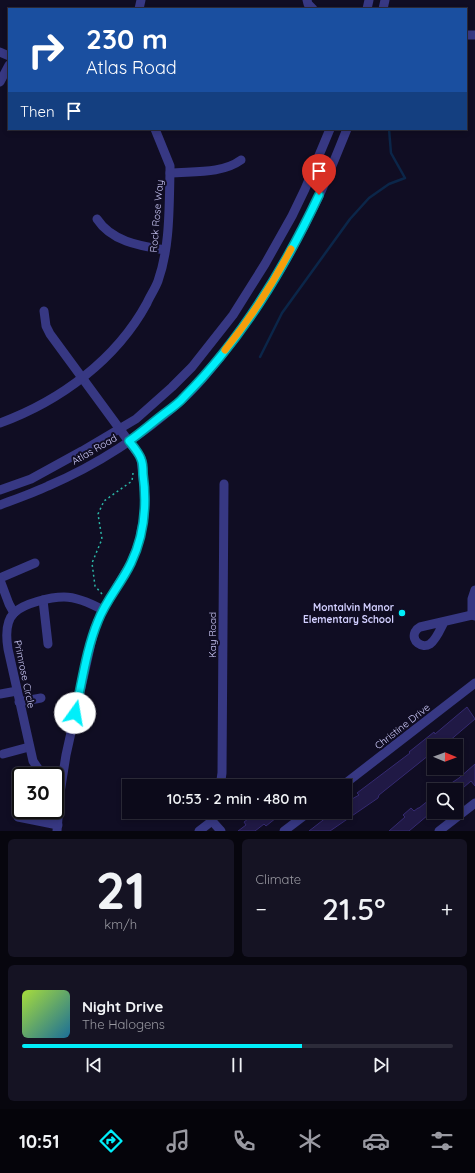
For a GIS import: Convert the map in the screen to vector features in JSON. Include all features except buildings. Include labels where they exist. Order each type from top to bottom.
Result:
[{"type":"street","points":[[0,82],[8,68]]},
{"type":"street","name":"Rock Rose Way","points":[[2,423],[36,408],[82,378],[115,348],[126,336],[139,316],[157,282],[168,232],[170,166],[155,130]]},
{"type":"street","name":"Atlas Road","points":[[0,490],[31,479],[136,419],[172,387],[202,355],[233,315],[265,264],[292,216],[330,130]]},
{"type":"street","name":"Atlas Road","points":[[0,505],[55,483],[97,461],[129,441],[183,399],[214,365],[246,324],[278,272],[306,223],[347,130]]},
{"type":"street","points":[[170,173],[222,169],[234,165],[241,160]]},
{"type":"street","points":[[97,219],[103,227],[123,240],[165,250]]},
{"type":"street","points":[[44,311],[46,326],[50,334],[141,458],[145,497],[144,517],[139,542],[131,563],[103,610],[95,628],[66,755],[62,767]]},
{"type":"street","points":[[0,413],[2,423]]},
{"type":"street","name":"Kay Road","points":[[221,779],[224,484]]},
{"type":"street","points":[[35,563],[0,579],[14,613],[27,606],[44,600],[65,597],[83,601],[103,610]]},
{"type":"street","points":[[444,622],[474,616],[472,599],[475,590]]},
{"type":"street","points":[[44,600],[48,644]]},
{"type":"street","name":"Primrose Circle","points":[[14,613],[3,640],[29,747],[33,761],[37,767]]},
{"type":"street","name":"Christine Drive","points":[[351,779],[475,682]]},
{"type":"street","points":[[0,694],[16,691]]},
{"type":"street","points":[[19,702],[42,698]]},
{"type":"street","points":[[3,754],[29,747]]},
{"type":"street","points":[[439,831],[475,803]]},
{"type":"street","points":[[25,819],[57,828]]},
{"type":"street","points":[[284,831],[299,819]]},
{"type":"street","points":[[199,831],[212,821],[221,831]]},
{"type":"path","points":[[108,601],[95,586],[92,563],[102,539],[98,514],[104,501],[132,481],[134,469]]},
{"type":"waterway","points":[[260,357],[282,313],[350,219],[369,198],[389,184],[405,178],[391,153],[389,130]]},
{"type":"slow traffic","points":[[225,350],[246,324],[291,249]]},
{"type":"place","name":"Montalvin Manor Elementary School","points":[[402,613]]},
{"type":"route","points":[[75,713],[95,628],[103,610],[131,563],[139,542],[144,517],[144,477],[141,458],[129,441],[183,399],[214,365],[246,324],[306,223],[319,195]]}]
